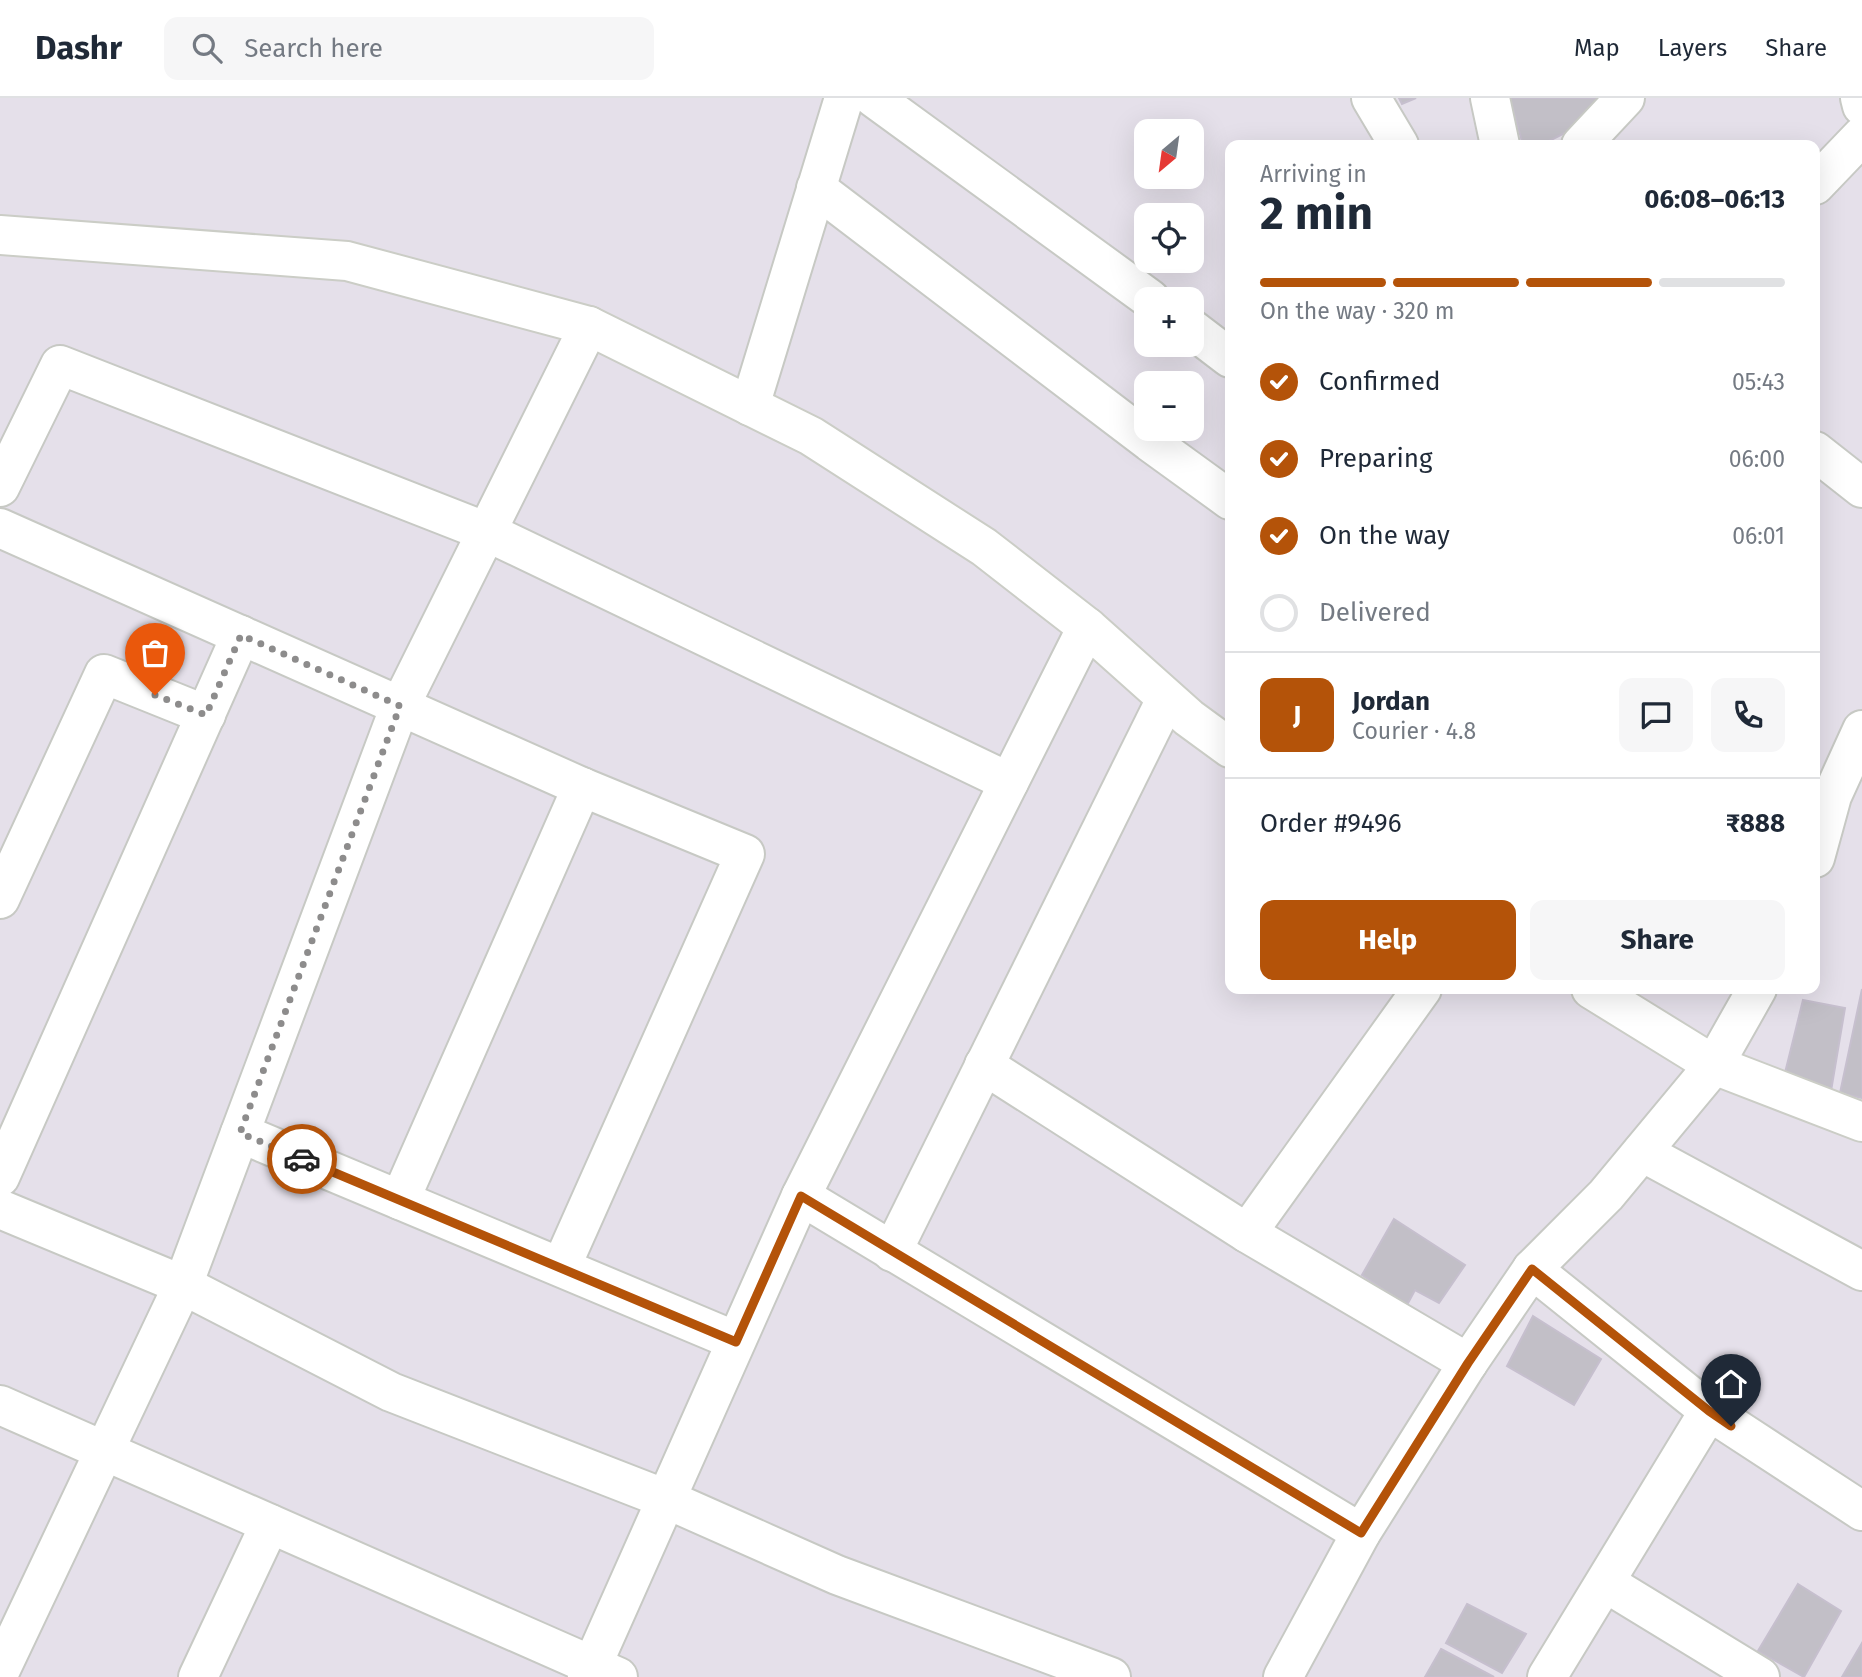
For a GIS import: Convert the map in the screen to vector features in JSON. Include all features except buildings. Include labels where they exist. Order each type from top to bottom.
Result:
[{"type":"street","points":[[750,406],[844,98]]},
{"type":"street","points":[[874,98],[1134,287]]},
{"type":"street","points":[[1371,98],[1396,140]]},
{"type":"street","points":[[1490,98],[1499,140]]},
{"type":"street","points":[[1586,140],[1625,98]]},
{"type":"street","points":[[1860,98],[1862,106]]},
{"type":"street","points":[[1820,181],[1862,136]]},
{"type":"street","points":[[816,188],[1225,496]]},
{"type":"street","points":[[0,234],[347,261],[589,326],[811,436],[984,547],[1087,627],[1166,699],[1225,744]]},
{"type":"street","points":[[0,1671],[183,1285],[400,706],[589,326]]},
{"type":"street","points":[[1204,339],[1225,354]]},
{"type":"street","points":[[0,487],[60,365],[487,531],[1009,782]]},
{"type":"street","points":[[1820,455],[1862,488]]},
{"type":"street","points":[[0,528],[582,787],[746,854],[561,1268]]},
{"type":"street","points":[[0,1405],[599,1673],[666,1499],[801,1196],[1087,627]]},
{"type":"street","points":[[0,1177],[241,635]]},
{"type":"street","points":[[0,899],[104,674],[206,715]]},
{"type":"street","points":[[891,1252],[1166,699]]},
{"type":"street","points":[[1820,843],[1862,730]]},
{"type":"street","points":[[400,1200],[582,787]]},
{"type":"street","points":[[1247,1233],[1418,994]]},
{"type":"street","points":[[1599,994],[1714,1065],[1862,1122]]},
{"type":"street","points":[[1283,1677],[1361,1533],[1468,1363],[1532,1269],[1606,1195],[1714,1065],[1754,994]]},
{"type":"street","points":[[984,1065],[1247,1233],[1468,1363]]},
{"type":"street","points":[[240,1133],[736,1342]]},
{"type":"street","points":[[1642,1152],[1862,1271]]},
{"type":"street","points":[[801,1196],[1361,1533]]},
{"type":"street","points":[[0,1209],[183,1285],[391,1392],[666,1499],[837,1575],[1111,1677]]},
{"type":"street","points":[[1532,1269],[1709,1411],[1862,1511]]},
{"type":"street","points":[[1547,1677],[1709,1411]]},
{"type":"street","points":[[198,1677],[270,1524]]},
{"type":"street","points":[[1606,1583],[1760,1677]]},
{"type":"way so far","points":[[155,695],[206,715],[241,635],[400,706],[240,1133],[302,1159]]},
{"type":"route","points":[[302,1159],[736,1342],[801,1196],[1361,1533],[1468,1363],[1532,1269],[1731,1426]]}]
